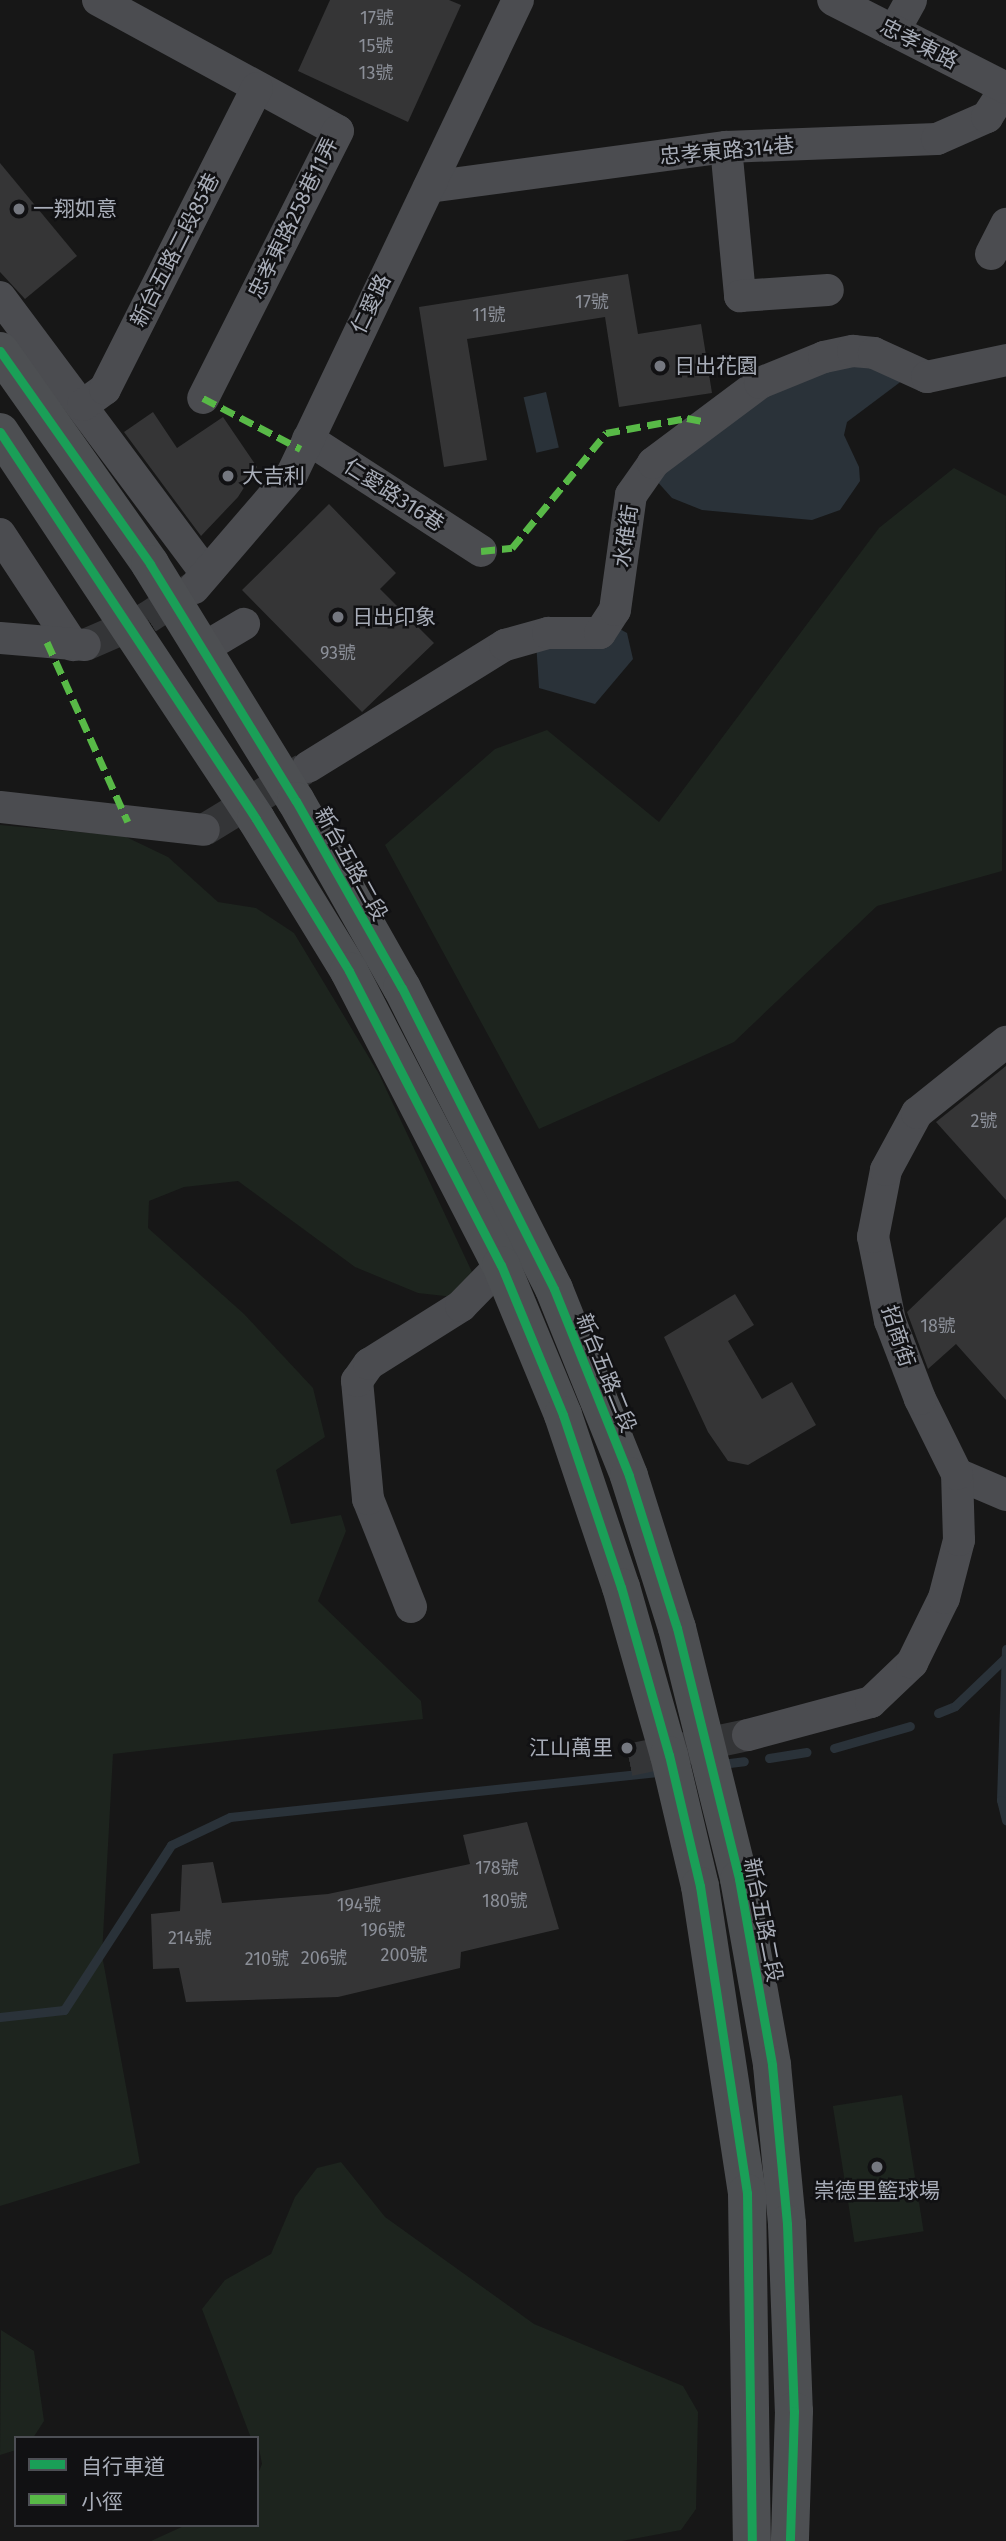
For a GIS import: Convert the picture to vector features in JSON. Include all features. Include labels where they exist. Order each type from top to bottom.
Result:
[{"type":"main road","name":"新台五路二段","points":[[0,351],[150,564],[296,801],[402,988],[554,1289],[629,1476],[669,1602],[739,1879],[772,2064],[787,2224],[794,2412],[790,2541]]},
{"type":"main road","points":[[0,432],[256,819],[349,971],[501,1265],[564,1415],[621,1587],[669,1755],[700,1886],[747,2193],[752,2541]]},
{"type":"street","name":"忠孝東路258巷11弄","points":[[98,0],[338,131],[203,398]]},
{"type":"street","name":"仁愛路","points":[[83,405],[200,580],[292,474],[518,0]]},
{"type":"street","name":"忠孝東路","points":[[833,0],[1006,88]]},
{"type":"street","points":[[894,31],[911,0]]},
{"type":"street","name":"新台五路二段85巷","points":[[83,405],[104,389],[257,88]]},
{"type":"street","name":"忠孝東路314巷","points":[[429,187],[726,147],[937,139],[987,117],[1006,88]]},
{"type":"street","points":[[726,147],[740,296],[828,290]]},
{"type":"street","points":[[991,254],[1006,224]]},
{"type":"street","points":[[0,297],[83,405]]},
{"type":"street","name":"水碓街","points":[[309,767],[505,645],[548,633],[600,633],[615,610],[631,495],[653,463],[760,383],[824,357],[853,351],[874,353],[927,377],[1006,360]]},
{"type":"street","name":"仁愛路316巷","points":[[308,439],[481,551]]},
{"type":"street","points":[[0,534],[79,645],[0,638]]},
{"type":"street","points":[[202,649],[244,624]]},
{"type":"street","points":[[0,807],[204,830]]},
{"type":"street","name":"招商街","points":[[748,1735],[871,1702],[912,1663],[944,1598],[959,1540],[957,1474],[920,1399],[890,1321],[873,1237],[886,1170],[917,1113],[1006,1042]]},
{"type":"street","points":[[411,1607],[368,1499],[357,1381],[369,1364],[461,1306],[501,1265]]},
{"type":"street","points":[[957,1474],[1003,1494]]},
{"type":"street","points":[[700,1886],[739,1879]]},
{"type":"shaded area","points":[[850,361],[907,377],[847,422],[844,435],[859,467],[860,481],[840,510],[812,520],[702,510],[672,498],[655,479],[761,392]]},
{"type":"shaded area","points":[[546,392],[559,448],[536,453],[524,397]]},
{"type":"shaded area","points":[[954,468],[1006,496],[1002,871],[877,906],[734,1042],[539,1129],[385,845],[495,749],[547,730],[659,822],[879,528]]},
{"type":"shaded area","points":[[618,628],[627,633],[633,659],[595,704],[539,688],[536,641]]},
{"type":"shaded area","points":[[0,825],[124,836],[168,857],[218,902],[256,908],[294,933],[379,1074],[472,1272],[454,1297],[418,1293],[355,1267],[238,1181],[184,1187],[149,1201],[148,1228],[244,1314],[313,1388],[325,1437],[276,1470],[291,1524],[341,1515],[346,1531],[318,1601],[421,1701],[423,1719],[113,1754],[102,1955],[140,2163],[0,2206]]},
{"type":"shaded area","name":"崇德里籃球場","points":[[902,2095],[924,2231],[854,2242],[833,2106]]},
{"type":"shaded area","points":[[341,2162],[385,2217],[534,2324],[683,2386],[698,2412],[696,2509],[681,2530],[622,2541],[151,2541],[182,2527],[259,2527],[259,2471],[262,2464],[259,2436],[250,2436],[202,2309],[225,2280],[271,2254],[295,2197],[317,2168]]},
{"type":"shaded area","points":[[1,2330],[34,2351],[44,2421],[34,2436],[14,2436],[14,2451],[0,2455]]},
{"type":"building","points":[[330,0],[449,0],[461,5],[408,122],[298,71]]},
{"type":"building","name":"一翔如意","points":[[0,163],[77,256],[25,299],[0,272]]},
{"type":"building","name":"日出花園","points":[[628,274],[638,334],[701,324],[712,393],[619,407],[605,317],[467,339],[487,460],[444,467],[419,307]]},
{"type":"building","name":"大吉利","points":[[153,412],[177,448],[223,417],[257,467],[238,497],[201,536],[124,432]]},
{"type":"building","name":"日出印象","points":[[329,504],[396,573],[380,589],[434,643],[362,712],[242,590]]},
{"type":"building","points":[[1006,1066],[1006,1200],[936,1122]]},
{"type":"building","points":[[1006,1217],[1006,1400],[956,1344],[928,1369],[907,1312]]},
{"type":"building","points":[[735,1294],[754,1325],[728,1341],[762,1399],[792,1382],[816,1425],[748,1465],[728,1461],[708,1432],[664,1337]]},
{"type":"building","points":[[527,1822],[559,1929],[461,1952],[460,1968],[338,1997],[186,2002],[179,1968],[153,1969],[151,1914],[180,1911],[182,1865],[213,1862],[222,1903],[328,1894],[470,1864],[463,1835]]},
{"type":"waterway","points":[[1006,1649],[1001,1800],[1006,1820]]},
{"type":"waterway","points":[[938,1713],[955,1706],[1004,1659]]},
{"type":"waterway","points":[[834,1748],[910,1726]]},
{"type":"waterway","points":[[769,1758],[807,1752]]},
{"type":"waterway","points":[[721,1764],[744,1761]]},
{"type":"waterway","points":[[0,2017],[64,2010],[171,1845],[230,1817],[665,1771]]},
{"type":"tunnel","points":[[85,645],[147,618],[193,588]]},
{"type":"tunnel","points":[[204,830],[304,769]]},
{"type":"tunnel","points":[[629,1760],[748,1735]]},
{"type":"marked path","points":[[203,398],[301,449]]},
{"type":"marked path","points":[[481,551],[512,548],[606,433],[687,418],[707,422]]},
{"type":"marked path","points":[[47,642],[128,822]]},
{"type":"cycle path","points":[[0,351],[150,564],[296,801],[402,988],[554,1289],[629,1476],[677,1628],[739,1879],[772,2065],[787,2224],[794,2411],[790,2541]]},
{"type":"cycle path","points":[[0,432],[256,819],[349,971],[501,1265],[563,1415],[621,1587],[669,1755],[700,1886],[747,2193],[752,2541]]},
{"type":"place","name":"一翔如意","points":[[19,209]]},
{"type":"place","name":"日出花園","points":[[660,366]]},
{"type":"place","name":"大吉利","points":[[228,476]]},
{"type":"place","name":"日出印象","points":[[338,617]]},
{"type":"place","name":"江山萬里","points":[[627,1748]]},
{"type":"place","name":"崇德里籃球場","points":[[877,2167]]}]
